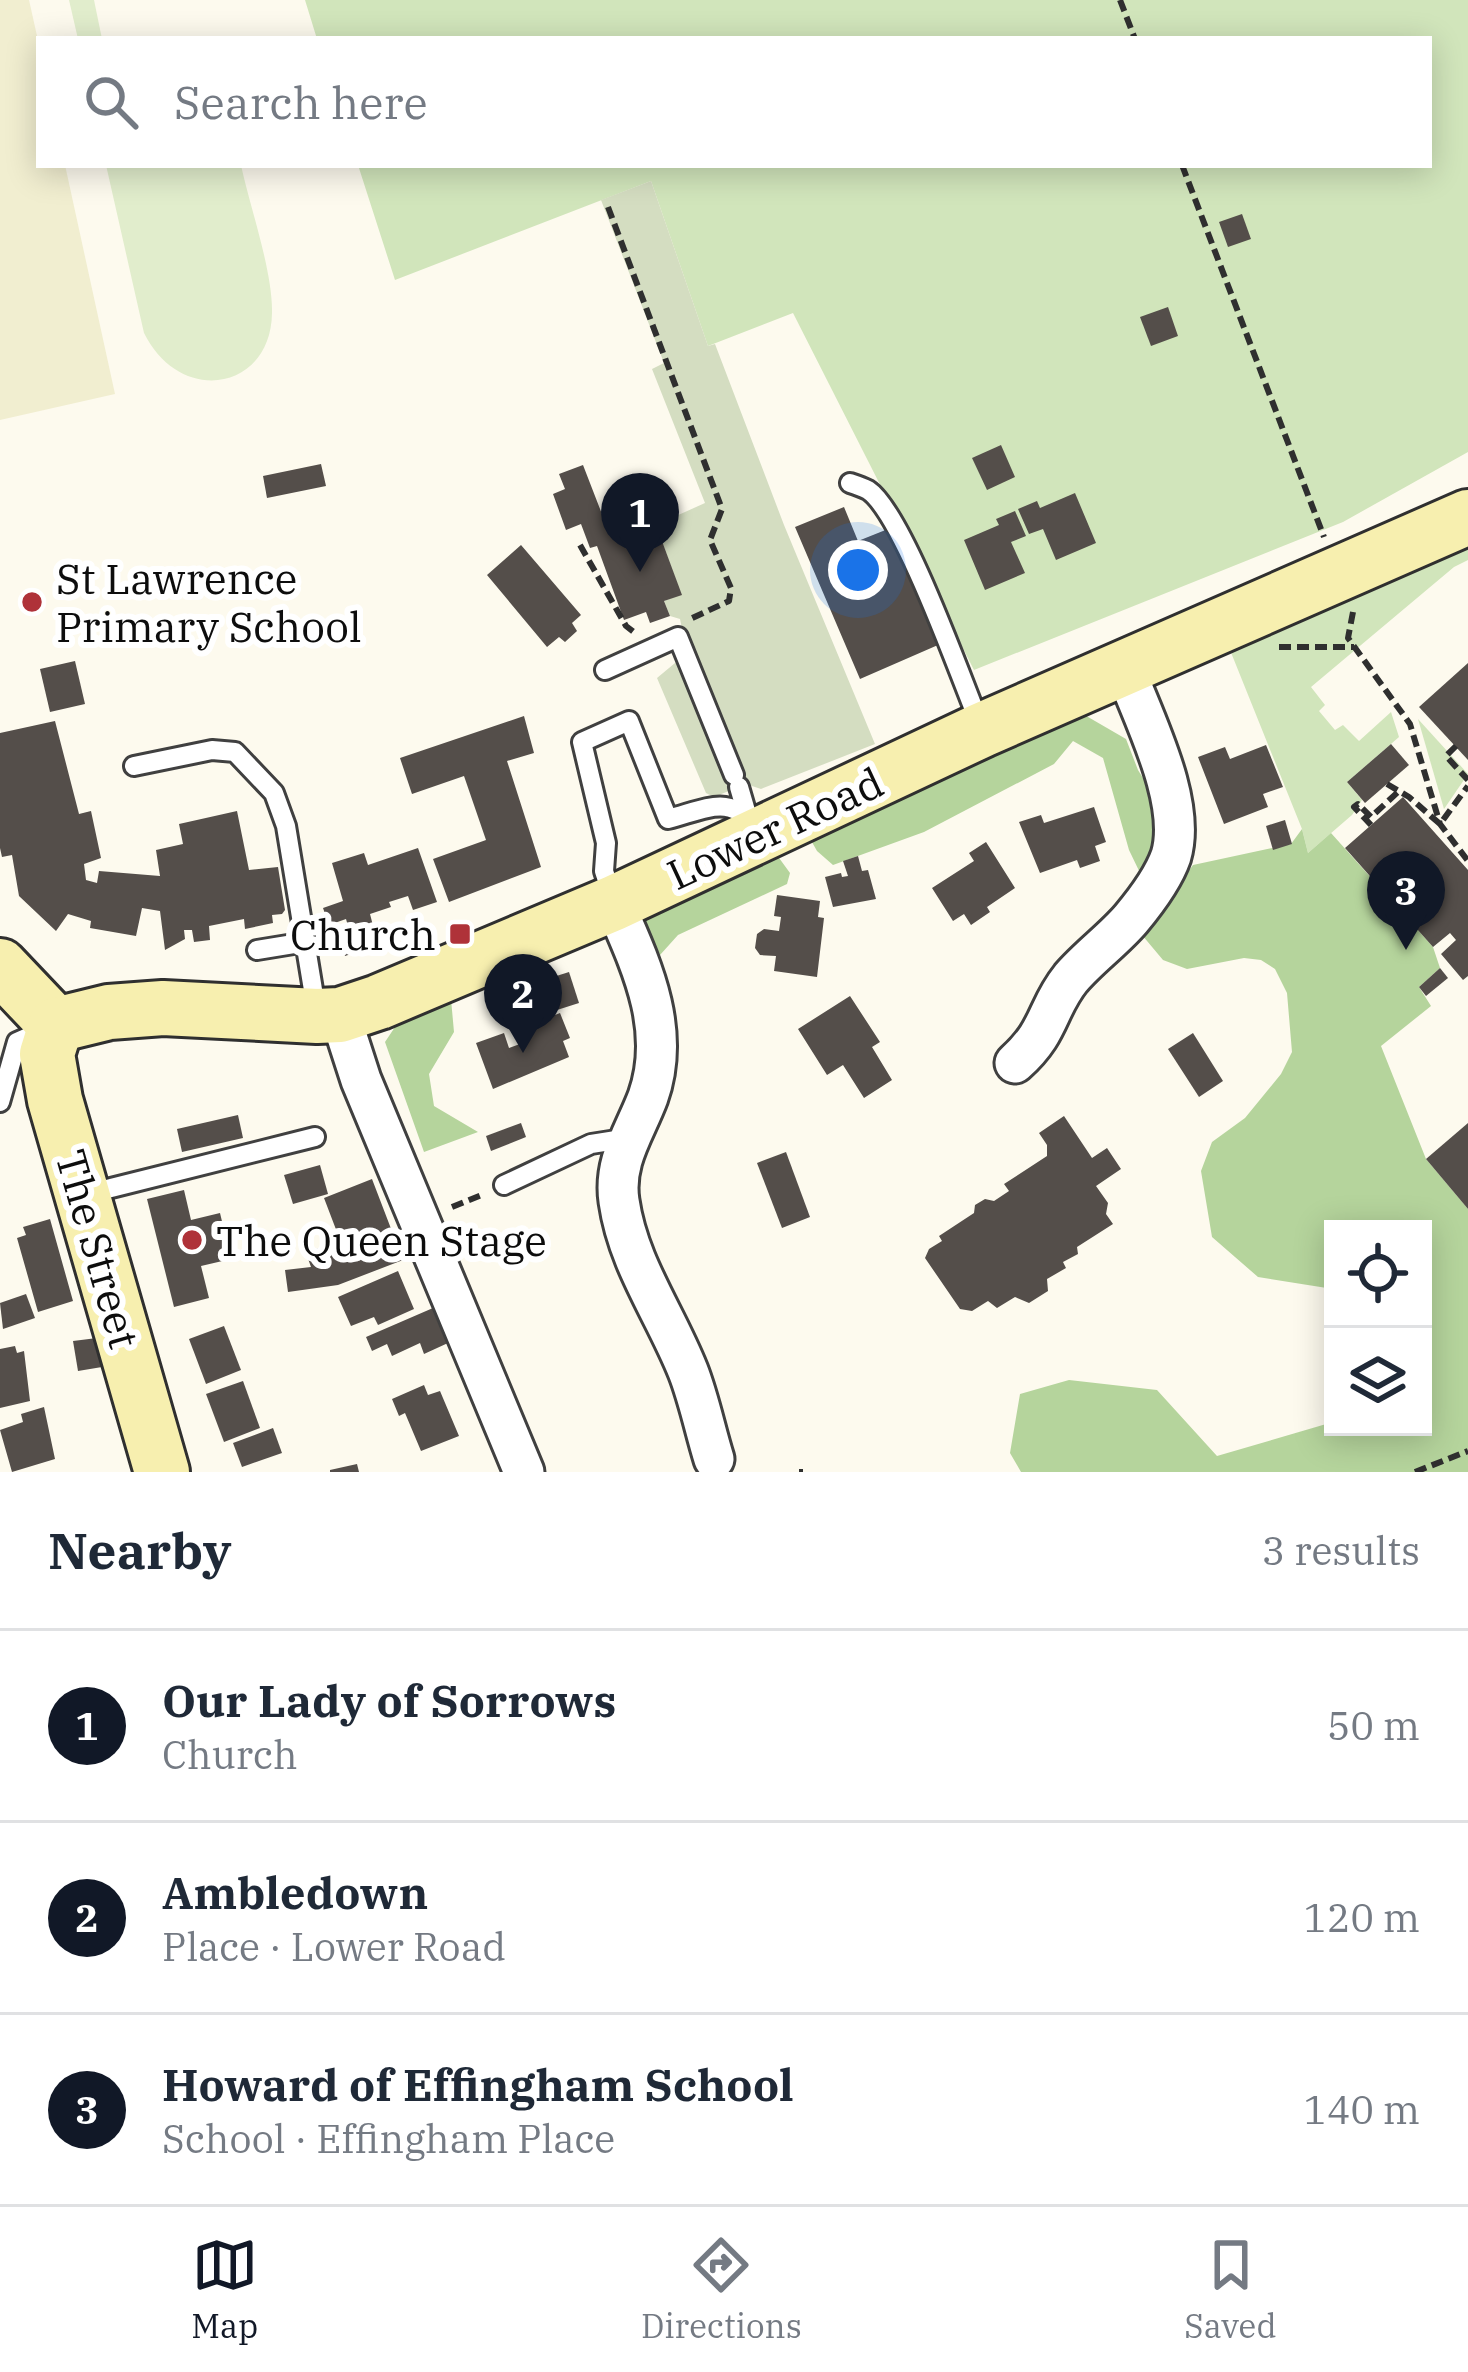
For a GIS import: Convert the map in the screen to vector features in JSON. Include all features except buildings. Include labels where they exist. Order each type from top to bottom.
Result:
[{"type":"street","name":"Lower Road","points":[[56,1025],[109,1012],[163,1008],[328,1015],[434,981],[614,903],[745,802],[982,730],[1125,669],[1352,589],[1468,517]]},
{"type":"street","points":[[1016,1063],[1036,1045],[1066,984],[1129,922],[1172,853],[1173,816],[1165,776],[1125,669]]},
{"type":"street","points":[[614,903],[636,954],[659,1040],[648,1096],[620,1163],[618,1197],[628,1245],[688,1370],[714,1459]]},
{"type":"street","points":[[0,966],[56,1025]]},
{"type":"street","points":[[328,1015],[361,1080],[524,1472]]},
{"type":"street","name":"The Street","points":[[56,1025],[47,1054],[55,1100],[161,1472]]},
{"type":"lane","points":[[850,483],[871,491],[895,525],[982,730]]},
{"type":"lane","points":[[605,670],[678,637],[745,802],[668,819],[629,721],[582,742],[606,843],[604,871],[614,903]]},
{"type":"lane","points":[[134,766],[212,750],[235,752],[274,793],[286,826],[306,941],[328,1015]]},
{"type":"lane","points":[[257,950],[306,941]]},
{"type":"lane","points":[[0,1102],[17,1042],[56,1025]]},
{"type":"lane","points":[[82,1195],[315,1137]]},
{"type":"lane","points":[[503,1185],[591,1144],[629,1138]]},
{"type":"path","points":[[1120,0],[1134,36]]},
{"type":"path","points":[[1184,168],[1352,589],[1355,608],[1348,638],[1410,724],[1440,824]]},
{"type":"path","points":[[608,207],[722,509],[710,540],[731,588],[729,601],[692,616],[678,637]]},
{"type":"path","points":[[580,545],[626,626],[653,649]]},
{"type":"path","points":[[1272,647],[1354,647]]},
{"type":"path","points":[[1440,824],[1467,789],[1446,756],[1456,746]]},
{"type":"path","points":[[1387,784],[1440,824],[1464,859]]},
{"type":"path","points":[[1373,821],[1399,791]]},
{"type":"path","points":[[445,1210],[503,1185]]},
{"type":"path","points":[[1415,1472],[1468,1451]]},
{"type":"shaded area","points":[[0,0],[29,0],[37,36],[36,168],[66,168],[115,394],[0,420]]},
{"type":"green space","points":[[69,0],[94,0],[101,36],[77,36]]},
{"type":"green space","points":[[305,0],[1468,0],[1468,452],[1343,522],[974,670],[793,313],[708,346],[651,181],[395,280],[359,168],[1432,168],[1432,36],[316,36]]},
{"type":"green space","points":[[107,168],[242,168],[271,297],[268,339],[257,359],[241,373],[221,380],[200,379],[179,372],[144,333]]},
{"type":"green space","points":[[651,181],[708,346],[715,344],[875,744],[761,789],[746,784],[714,797],[706,793],[657,678],[687,653],[680,619],[670,616],[664,601],[681,594],[656,525],[705,503],[652,369],[664,363],[601,200]]},
{"type":"green space","points":[[1468,538],[1468,560],[1311,687],[1325,705],[1319,711],[1335,730],[1343,725],[1359,741],[1391,712],[1399,737],[1347,782],[1362,800],[1352,815],[1308,853],[1230,650]]},
{"type":"green space","points":[[1076,710],[1126,739],[1156,799],[1155,856],[1142,877],[1129,850],[1103,758],[1073,741],[1054,764],[924,832],[833,865],[808,835]]},
{"type":"green space","points":[[1418,719],[1468,774],[1444,809]]},
{"type":"green space","points":[[1302,829],[1308,853],[1331,833],[1433,947],[1440,968],[1419,987],[1431,1006],[1381,1046],[1426,1159],[1468,1209],[1468,1472],[1021,1472],[1010,1453],[1020,1394],[1069,1380],[1157,1390],[1217,1456],[1324,1425],[1324,1436],[1432,1436],[1432,1220],[1324,1220],[1324,1288],[1258,1277],[1212,1237],[1201,1171],[1212,1142],[1245,1118],[1281,1074],[1292,1052],[1287,993],[1275,969],[1261,960],[1244,958],[1187,969],[1163,960],[1142,935],[1193,865],[1291,844]]},
{"type":"green space","points":[[774,851],[790,873],[787,884],[678,935],[660,955],[641,917]]},
{"type":"green space","points":[[451,999],[454,1032],[429,1074],[434,1106],[478,1132],[424,1152],[385,1042],[397,1024]]},
{"type":"place","name":"Our Lady of Sorrows","points":[[640,572]]},
{"type":"place","name":"St Lawrence Primary School","points":[[32,602]]},
{"type":"place","name":"Church","points":[[460,934]]},
{"type":"place","name":"Howard of Effingham School","points":[[1406,950]]},
{"type":"place","name":"Ambledown","points":[[523,1053]]},
{"type":"place","name":"The Queen Stage","points":[[192,1240]]}]
